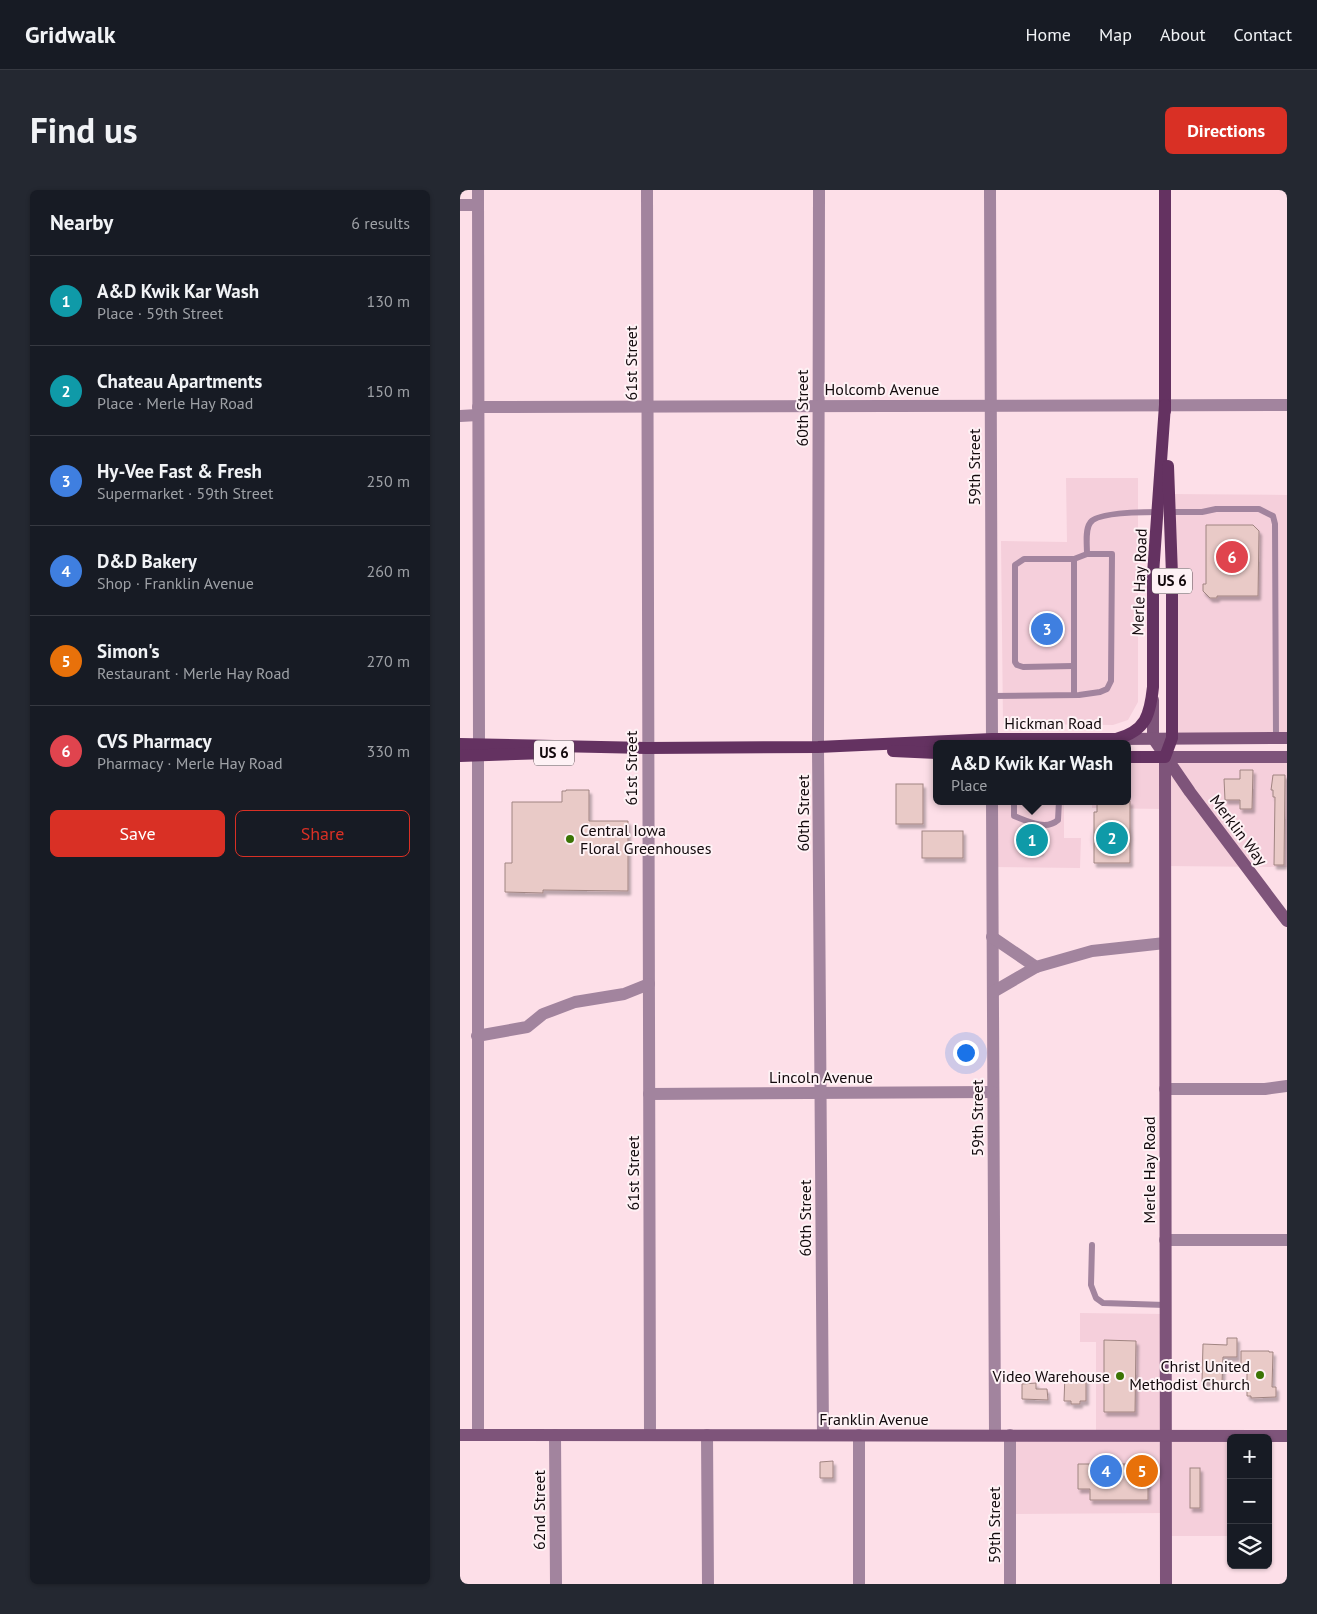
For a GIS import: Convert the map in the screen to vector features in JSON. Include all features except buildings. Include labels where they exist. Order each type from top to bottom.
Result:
[{"type":"main road","name":"Merle Hay Road","points":[[1165,190],[1164,512],[1172,575],[1172,738],[1165,757]]},
{"type":"main road","name":"Merle Hay Road","points":[[1153,687],[1154,574],[1164,512]]},
{"type":"main road","name":"US 6","points":[[1116,739],[1128,736],[1142,725],[1152,704],[1153,687]]},
{"type":"main road","name":"Hickman Road","points":[[1075,740],[1116,739]]},
{"type":"main road","name":"Hickman Road","points":[[460,744],[479,750]]},
{"type":"main road","name":"Hickman Road","points":[[460,756],[479,750],[818,747],[933,744]]},
{"type":"main road","name":"Hickman Road","points":[[818,747],[933,753]]},
{"type":"main road","points":[[1131,757],[1165,757]]},
{"type":"street","points":[[478,190],[478,1435]]},
{"type":"street","name":"61st Street","points":[[647,190],[650,1435]]},
{"type":"street","name":"60th Street","points":[[819,190],[818,747],[823,1435]]},
{"type":"street","name":"59th Street","points":[[990,190],[992,740]]},
{"type":"street","points":[[460,205],[478,205]]},
{"type":"street","name":"Holcomb Avenue","points":[[460,416],[478,411],[647,406],[1287,405]]},
{"type":"street","name":"Merle Hay Road","points":[[1153,687],[1153,738]]},
{"type":"street","points":[[1153,738],[1165,757],[1287,757]]},
{"type":"street","name":"Hickman Road","points":[[1116,739],[1282,738]]},
{"type":"street","name":"Merle Hay Road","points":[[1165,757],[1166,1584]]},
{"type":"street","name":"Merklin Way","points":[[1165,757],[1287,921]]},
{"type":"street","name":"59th Street","points":[[992,805],[995,1435]]},
{"type":"street","points":[[992,937],[1036,967]]},
{"type":"street","points":[[992,992],[1036,967],[1092,951],[1166,943]]},
{"type":"street","points":[[477,1036],[527,1027],[543,1014],[575,1002],[624,994],[649,984]]},
{"type":"street","points":[[1165,1089],[1265,1089],[1287,1086]]},
{"type":"street","name":"Lincoln Avenue","points":[[649,1094],[993,1092]]},
{"type":"street","points":[[1165,1240],[1287,1240]]},
{"type":"street","name":"Franklin Avenue","points":[[460,1435],[1287,1436]]},
{"type":"street","name":"62nd Street","points":[[555,1435],[556,1584]]},
{"type":"street","points":[[707,1435],[708,1584]]},
{"type":"street","points":[[859,1435],[859,1584]]},
{"type":"street","name":"59th Street","points":[[1010,1435],[1010,1584]]},
{"type":"lane","points":[[1087,554],[1089,523],[1094,519],[1108,515],[1202,512],[1216,509],[1259,509],[1273,516],[1275,524],[1282,738]]},
{"type":"lane","points":[[991,696],[1074,695],[1100,692],[1107,689],[1111,681],[1112,554],[1087,554],[1074,558],[1024,559],[1016,565],[1014,574],[1015,662],[1023,667],[1073,666]]},
{"type":"lane","points":[[1074,558],[1074,695]]},
{"type":"lane","points":[[1014,805],[1014,816],[1038,824],[1051,825],[1058,820],[1059,805]]},
{"type":"lane","points":[[1092,1245],[1091,1285],[1096,1298],[1103,1303],[1165,1305]]},
{"type":"shaded area","points":[[1066,478],[1138,478],[1138,702],[1128,720],[1113,725],[1003,724],[1001,541],[1067,542]]},
{"type":"shaded area","points":[[1169,494],[1287,495],[1287,738],[1172,738]]},
{"type":"shaded area","points":[[1131,757],[1287,757],[1287,867],[1165,866],[1165,809],[1092,808],[1092,805],[1131,805]]},
{"type":"shaded area","points":[[992,805],[1064,805],[1064,838],[1081,838],[1080,868],[992,867]]},
{"type":"shaded area","points":[[1080,1313],[1165,1314],[1165,1436],[1227,1438],[1227,1536],[1165,1536],[1165,1513],[1010,1514],[1010,1435],[1096,1436],[1096,1342],[1080,1342]]},
{"type":"place","name":"CVS Pharmacy","points":[[1232,557]]},
{"type":"place","name":"Hy-Vee Fast & Fresh","points":[[1047,629]]},
{"type":"place","name":"Chateau Apartments","points":[[1112,838]]},
{"type":"place","name":"Central Iowa Floral Greenhouses","points":[[570,839]]},
{"type":"place","name":"A&D Kwik Kar Wash","points":[[1032,840]]},
{"type":"place","name":"Christ United Methodist Church","points":[[1260,1375]]},
{"type":"place","name":"Video Warehouse","points":[[1120,1376]]},
{"type":"place","name":"D&D Bakery","points":[[1106,1471]]},
{"type":"place","name":"Simon's","points":[[1142,1471]]}]
